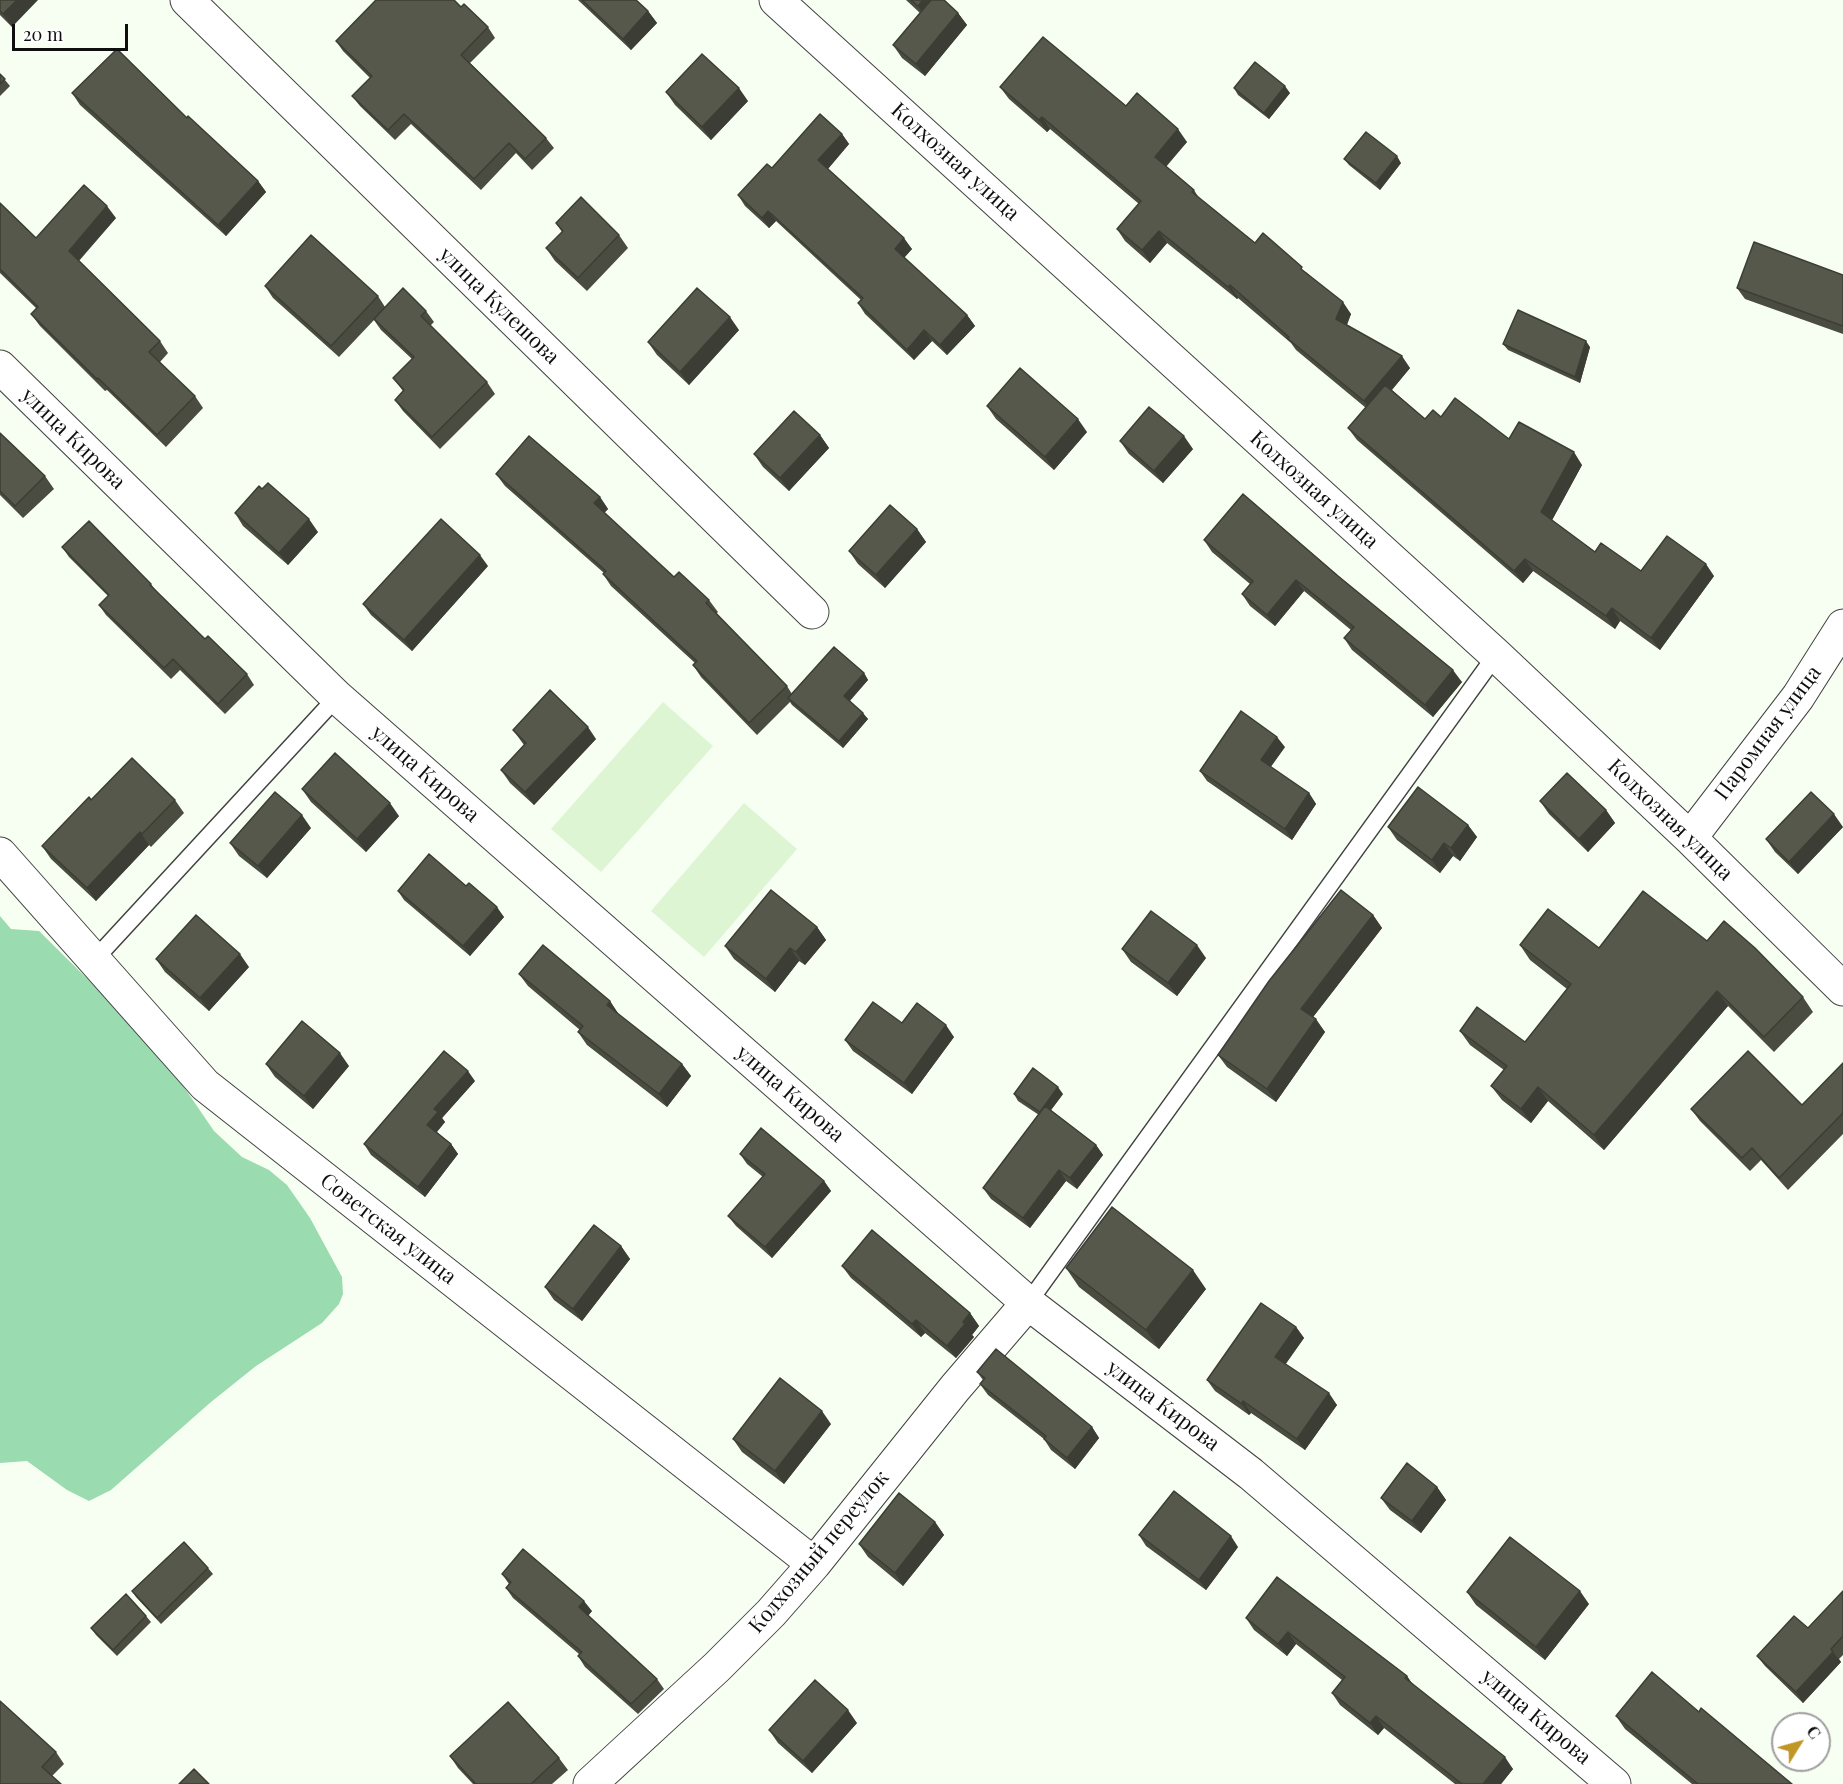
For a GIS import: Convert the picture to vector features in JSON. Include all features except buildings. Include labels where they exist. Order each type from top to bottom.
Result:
[{"type":"street","name":"улица Кулешова","points":[[187,0],[812,612]]},
{"type":"street","name":"Колхозная улица","points":[[776,0],[1496,655],[1690,838],[1843,989]]},
{"type":"street","name":"улица Кирова","points":[[0,367],[337,697],[1028,1303],[1251,1474],[1614,1784]]},
{"type":"street","name":"Паромная улица","points":[[1690,838],[1798,697],[1843,626]]},
{"type":"street","name":"Советская улица","points":[[0,854],[205,1085],[814,1564]]},
{"type":"street","name":"Колхозный переулок","points":[[590,1784],[717,1667],[771,1613],[814,1564],[955,1388],[1028,1303]]},
{"type":"lane","points":[[1028,1303],[1496,655]]},
{"type":"lane","points":[[95,959],[337,697]]},
{"type":"green space","points":[[663,702],[713,746],[601,872],[551,829]]},
{"type":"green space","points":[[744,803],[797,849],[704,957],[651,911]]},
{"type":"green space","points":[[0,916],[11,929],[39,931],[158,1049],[214,1131],[242,1157],[269,1170],[287,1185],[310,1218],[342,1277],[343,1294],[339,1304],[322,1323],[256,1366],[211,1402],[111,1490],[89,1501],[67,1490],[27,1461],[0,1463]]}]
